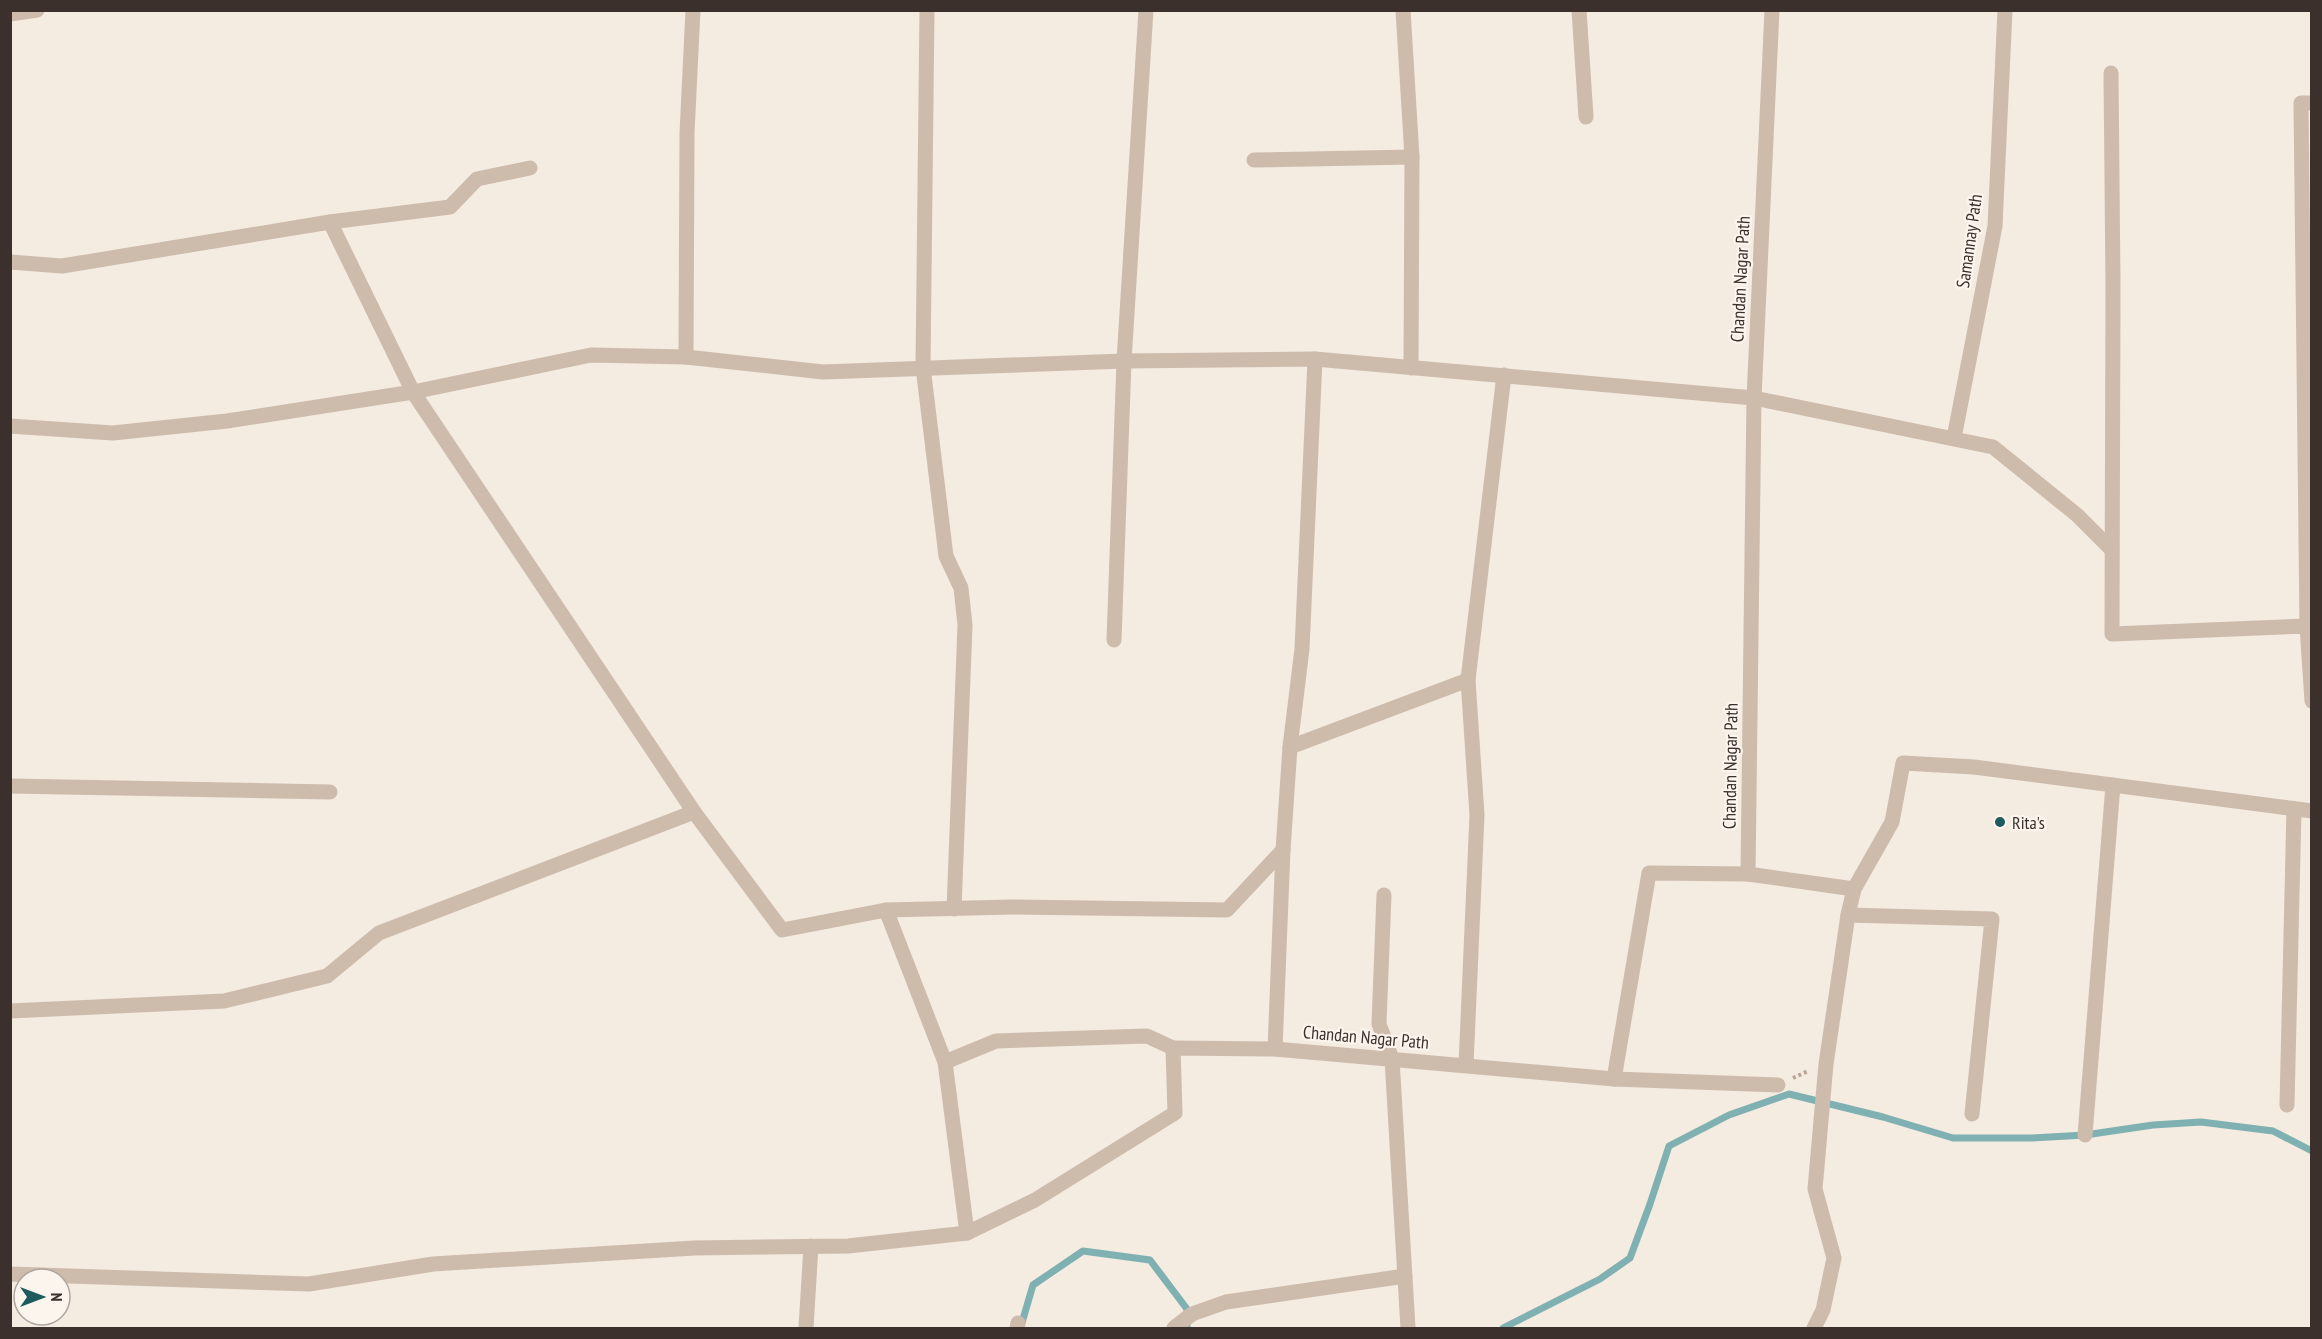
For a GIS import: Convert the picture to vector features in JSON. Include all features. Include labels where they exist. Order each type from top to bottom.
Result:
[{"type":"street","points":[[10,14],[37,10]]},
{"type":"street","points":[[686,357],[687,133],[693,10]]},
{"type":"street","points":[[927,10],[923,367],[946,556],[962,588],[965,626],[954,909]]},
{"type":"street","points":[[1114,640],[1124,361],[1146,10]]},
{"type":"street","points":[[1403,10],[1412,157],[1412,368]]},
{"type":"street","points":[[1580,10],[1586,117]]},
{"type":"street","name":"Chandan Nagar Path","points":[[1748,874],[1754,398],[1772,10]]},
{"type":"street","name":"Samannay Path","points":[[1954,438],[1995,226],[2005,10]]},
{"type":"street","points":[[2110,73],[2113,285],[2112,634],[2307,626]]},
{"type":"street","points":[[2312,104],[2301,104],[2307,626],[2312,701]]},
{"type":"street","points":[[1254,160],[1412,157]]},
{"type":"street","points":[[10,262],[63,266],[330,222],[450,207],[477,179],[530,168]]},
{"type":"street","points":[[330,222],[413,392],[693,812],[782,930],[886,910],[1012,907],[1227,910],[1282,850]]},
{"type":"street","points":[[10,426],[113,433],[227,421],[413,392],[591,355],[686,357],[823,372],[1124,361],[1315,358],[1754,398],[1993,447],[2077,515],[2112,550]]},
{"type":"street","points":[[1275,1049],[1282,850],[1290,747],[1302,649],[1315,358]]},
{"type":"street","points":[[1466,1065],[1477,815],[1468,680],[1504,375]]},
{"type":"street","points":[[1290,747],[1468,680]]},
{"type":"street","points":[[1814,1329],[1823,1310],[1834,1258],[1815,1189],[1826,1064],[1848,915],[1854,889],[1892,822],[1903,764],[1974,767],[2312,812]]},
{"type":"street","points":[[2085,1135],[2113,785]]},
{"type":"street","points":[[10,786],[330,792]]},
{"type":"street","points":[[2287,1105],[2294,809]]},
{"type":"street","points":[[10,1011],[224,1001],[327,976],[379,933],[693,812]]},
{"type":"street","points":[[1614,1079],[1649,873],[1748,874],[1854,889]]},
{"type":"street","points":[[1384,895],[1379,1024],[1392,1059],[1408,1329]]},
{"type":"street","points":[[886,910],[945,1062],[967,1233]]},
{"type":"street","points":[[1848,915],[1992,920],[1972,1114]]},
{"type":"street","points":[[10,1274],[309,1284],[433,1264],[694,1248],[848,1246],[967,1233],[1035,1200],[1175,1113],[1173,1048],[1148,1036],[996,1041],[945,1062]]},
{"type":"street","name":"Chandan Nagar Path","points":[[1173,1048],[1275,1049],[1614,1079],[1778,1085]]},
{"type":"street","points":[[806,1329],[811,1246]]},
{"type":"street","points":[[1174,1329],[1192,1314],[1226,1302],[1405,1276]]},
{"type":"path","points":[[1778,1085],[1826,1064]]},
{"type":"waterway","points":[[1503,1328],[1600,1279],[1630,1258],[1669,1146],[1729,1115],[1789,1094],[1883,1117],[1953,1138],[2085,1135],[2153,1125],[2201,1122],[2273,1131],[2312,1151]]},
{"type":"waterway","points":[[1021,1326],[1033,1285],[1083,1251],[1150,1260],[1187,1309],[1187,1328]]},
{"type":"place","name":"Rita's","points":[[2000,822]]}]
